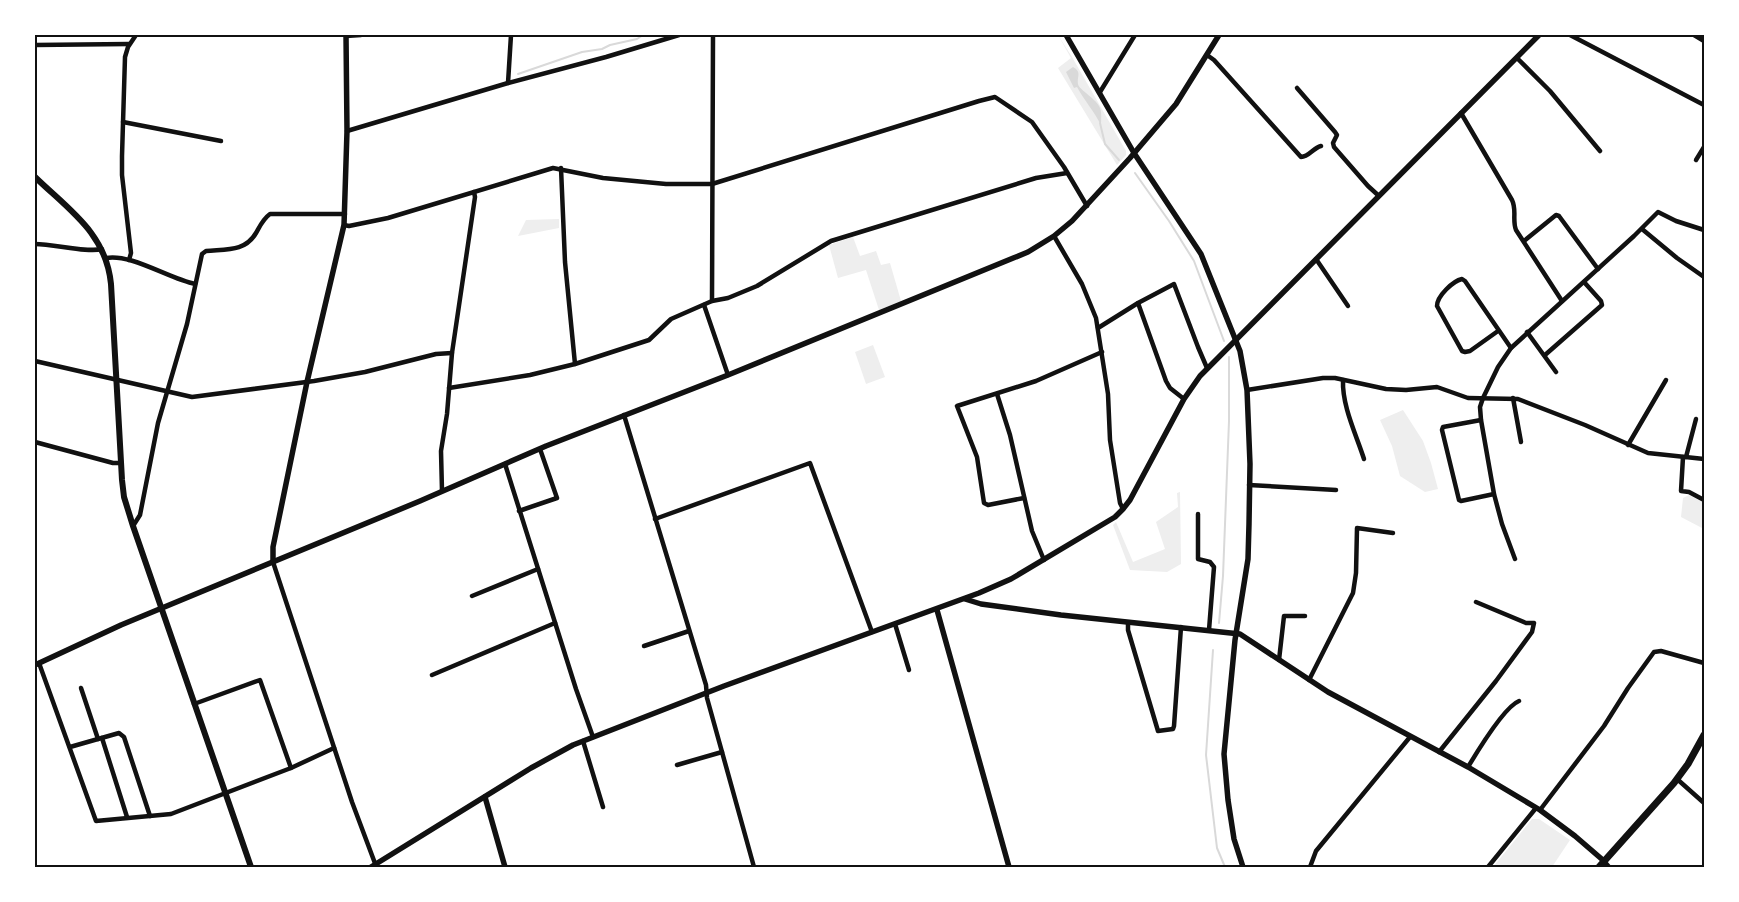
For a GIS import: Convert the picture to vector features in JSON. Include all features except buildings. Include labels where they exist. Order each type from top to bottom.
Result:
[{"type":"main road","points":[[35,177],[87,228],[106,258],[111,284],[120,463],[124,497],[251,867]]},
{"type":"main road","points":[[1604,865],[1677,779],[1704,735]]},
{"type":"street","points":[[129,260],[130,253],[122,175],[125,57],[129,44],[136,35]]},
{"type":"street","points":[[361,35],[346,36],[347,130],[344,225],[307,382],[273,547],[273,562],[374,866],[544,760],[583,741],[707,693],[964,599],[1011,579],[1112,518],[1124,509],[1184,399],[1194,383],[1207,368],[1538,35]]},
{"type":"street","points":[[508,83],[510,35]]},
{"type":"street","points":[[347,130],[508,83],[606,58],[679,35]]},
{"type":"street","points":[[712,301],[713,35]]},
{"type":"street","points":[[1066,35],[1134,153],[1201,254],[1240,351],[1247,390],[1250,485],[1248,559],[1236,633],[1224,754],[1234,839],[1243,867]]},
{"type":"street","points":[[1100,92],[1135,35]]},
{"type":"street","points":[[334,748],[291,768],[171,814],[96,821],[70,747],[37,664],[83,641],[540,448],[728,376],[1022,254],[1054,236],[1072,222],[1087,206],[1176,104],[1219,35]]},
{"type":"street","points":[[1570,35],[1704,105]]},
{"type":"street","points":[[1694,35],[1704,41]]},
{"type":"street","points":[[35,45],[129,44]]},
{"type":"street","points":[[1207,55],[1214,60],[1301,157],[1305,157],[1321,146]]},
{"type":"street","points":[[1517,58],[1550,92],[1600,151]]},
{"type":"street","points":[[1297,88],[1336,132],[1337,137],[1334,147],[1368,186],[1380,196]]},
{"type":"street","points":[[344,225],[349,226],[388,218],[549,169],[561,168],[604,178],[666,184],[712,184],[995,97],[1032,122],[1087,206]]},
{"type":"street","points":[[1461,113],[1512,200],[1515,208],[1515,226],[1562,301]]},
{"type":"street","points":[[123,122],[222,141]]},
{"type":"street","points":[[1696,160],[1704,147]]},
{"type":"street","points":[[561,168],[564,262],[575,364]]},
{"type":"street","points":[[449,388],[530,375],[575,364],[649,340],[670,319],[712,301],[728,298],[757,286],[836,239],[1027,181],[1067,173]]},
{"type":"street","points":[[442,491],[441,452],[452,353],[474,192]]},
{"type":"street","points":[[1515,559],[1502,524],[1494,494],[1481,420],[1481,403],[1498,366],[1511,348],[1642,229],[1658,212],[1676,221],[1704,230]]},
{"type":"street","points":[[133,526],[140,515],[158,423],[187,324],[202,254],[206,251],[240,248],[248,245],[264,219],[270,214],[345,214]]},
{"type":"street","points":[[1524,241],[1556,216],[1559,216],[1598,269]]},
{"type":"street","points":[[1642,229],[1676,258],[1704,277]]},
{"type":"street","points":[[1054,236],[1090,300],[1098,328],[1108,394],[1112,449],[1120,503],[1124,509]]},
{"type":"street","points":[[35,244],[94,250],[102,249]]},
{"type":"street","points":[[106,258],[114,257],[129,260],[195,284]]},
{"type":"street","points":[[1316,259],[1348,306]]},
{"type":"street","points":[[1498,331],[1470,351],[1462,351],[1438,306],[1438,300],[1456,281],[1462,279],[1511,348]]},
{"type":"street","points":[[1545,355],[1602,305],[1601,301],[1584,282]]},
{"type":"street","points":[[1098,328],[1138,303],[1174,284],[1207,368]]},
{"type":"street","points":[[1138,303],[1166,381],[1170,388],[1184,399]]},
{"type":"street","points":[[704,305],[728,376]]},
{"type":"street","points":[[1528,332],[1556,372]]},
{"type":"street","points":[[1024,498],[988,505],[984,503],[977,457],[957,406],[1036,381],[1102,352]]},
{"type":"street","points":[[35,361],[188,397],[197,397],[365,372],[436,354],[452,353]]},
{"type":"street","points":[[1247,390],[1319,378],[1343,380],[1392,390],[1441,387],[1462,396],[1513,398],[1552,411],[1648,453],[1704,459]]},
{"type":"street","points":[[1343,380],[1348,411],[1364,459]]},
{"type":"street","points":[[1628,444],[1666,380]]},
{"type":"street","points":[[997,394],[1010,435],[1032,531],[1044,560]]},
{"type":"street","points":[[1513,398],[1521,442]]},
{"type":"street","points":[[624,415],[654,519],[706,685],[722,752],[754,867]]},
{"type":"street","points":[[1696,419],[1685,457],[1680,490],[1689,492],[1704,500]]},
{"type":"street","points":[[1481,420],[1443,427],[1442,430],[1460,500],[1494,494]]},
{"type":"street","points":[[35,442],[113,464],[120,463]]},
{"type":"street","points":[[520,511],[556,498],[540,448]]},
{"type":"street","points":[[654,519],[810,463],[872,632]]},
{"type":"street","points":[[505,464],[593,737]]},
{"type":"street","points":[[1250,485],[1336,490]]},
{"type":"street","points":[[1198,514],[1198,559],[1210,562],[1214,567],[1209,630]]},
{"type":"street","points":[[1309,680],[1353,593],[1356,573],[1357,528],[1393,533]]},
{"type":"street","points":[[472,596],[538,569]]},
{"type":"street","points":[[964,599],[981,604],[1236,633],[1244,636],[1309,680],[1410,737],[1468,767],[1538,809],[1579,839],[1604,865]]},
{"type":"street","points":[[1439,752],[1496,681],[1532,632],[1534,626],[1534,623],[1526,623],[1476,602]]},
{"type":"street","points":[[937,610],[1009,867]]},
{"type":"street","points":[[1278,660],[1284,616],[1305,616]]},
{"type":"street","points":[[1128,622],[1128,630],[1158,731],[1161,732],[1173,729],[1174,726],[1181,627]]},
{"type":"street","points":[[432,675],[555,623]]},
{"type":"street","points":[[895,624],[910,670]]},
{"type":"street","points":[[644,646],[689,632]]},
{"type":"street","points":[[1488,867],[1538,809],[1604,726],[1654,652],[1661,651],[1704,663]]},
{"type":"street","points":[[194,704],[260,680],[291,768]]},
{"type":"street","points":[[81,688],[128,817]]},
{"type":"street","points":[[1468,767],[1511,705],[1518,701]]},
{"type":"street","points":[[70,747],[119,733],[124,737],[150,816]]},
{"type":"street","points":[[1310,867],[1316,851],[1410,737]]},
{"type":"street","points":[[583,741],[603,807]]},
{"type":"street","points":[[677,765],[722,752]]},
{"type":"street","points":[[1677,779],[1704,803]]},
{"type":"street","points":[[485,797],[504,867]]},
{"type":"shaded area","points":[[1058,35],[1126,151],[1126,155],[1117,165],[1058,68],[1071,58]]},
{"type":"shaded area","points":[[1073,67],[1078,72],[1079,86],[1100,108],[1101,125],[1077,87],[1074,88],[1066,72]]},
{"type":"shaded area","points":[[559,219],[559,228],[518,236],[526,220]]},
{"type":"shaded area","points":[[853,237],[860,256],[876,251],[881,265],[890,263],[901,301],[879,310],[866,270],[838,278],[829,245]]},
{"type":"shaded area","points":[[873,345],[885,377],[866,384],[855,352]]},
{"type":"shaded area","points":[[1403,410],[1423,441],[1438,489],[1425,492],[1400,476],[1392,446],[1380,420]]},
{"type":"shaded area","points":[[1180,492],[1181,564],[1167,572],[1130,570],[1113,525],[1116,522],[1133,562],[1165,549],[1156,522],[1178,507],[1177,493]]},
{"type":"shaded area","points":[[1689,495],[1704,503],[1704,525],[1702,528],[1681,517],[1683,498]]},
{"type":"shaded area","points":[[1532,819],[1539,819],[1570,840],[1552,867],[1493,867]]},
{"type":"waterway","points":[[518,74],[582,52],[602,49],[610,45],[637,39],[643,35]]},
{"type":"waterway","points":[[1100,123],[1105,144],[1119,160]]},
{"type":"waterway","points":[[1135,173],[1169,221],[1194,261],[1224,341]]},
{"type":"waterway","points":[[1219,623],[1223,576],[1229,421],[1229,357]]},
{"type":"waterway","points":[[1213,650],[1206,755],[1217,848],[1225,867]]}]
